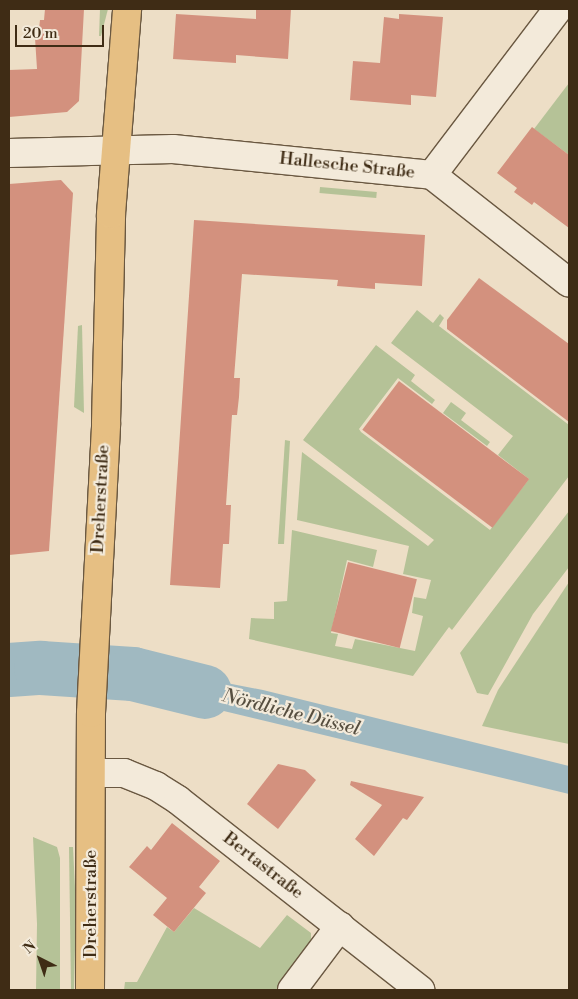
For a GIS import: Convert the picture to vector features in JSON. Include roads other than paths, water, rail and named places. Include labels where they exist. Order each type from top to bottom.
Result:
[{"type":"main road","name":"Dreherstraße","points":[[90,990],[91,713],[106,423],[114,150],[127,9]]},
{"type":"street","name":"Hallesche Straße","points":[[9,153],[173,149],[432,175],[558,9]]},
{"type":"street","points":[[432,175],[569,283]]},
{"type":"street","name":"Bertastraße","points":[[91,773],[124,773],[156,786],[340,926],[420,990]]},
{"type":"street","points":[[292,990],[340,926]]},
{"type":"water","points":[[39,656],[37,681],[9,683],[9,658]]},
{"type":"water","points":[[134,665],[263,690],[569,766],[569,794],[132,689]]},
{"type":"waterway","name":"Nördliche Düssel","points":[[9,670],[41,668],[133,674],[205,692]]}]
